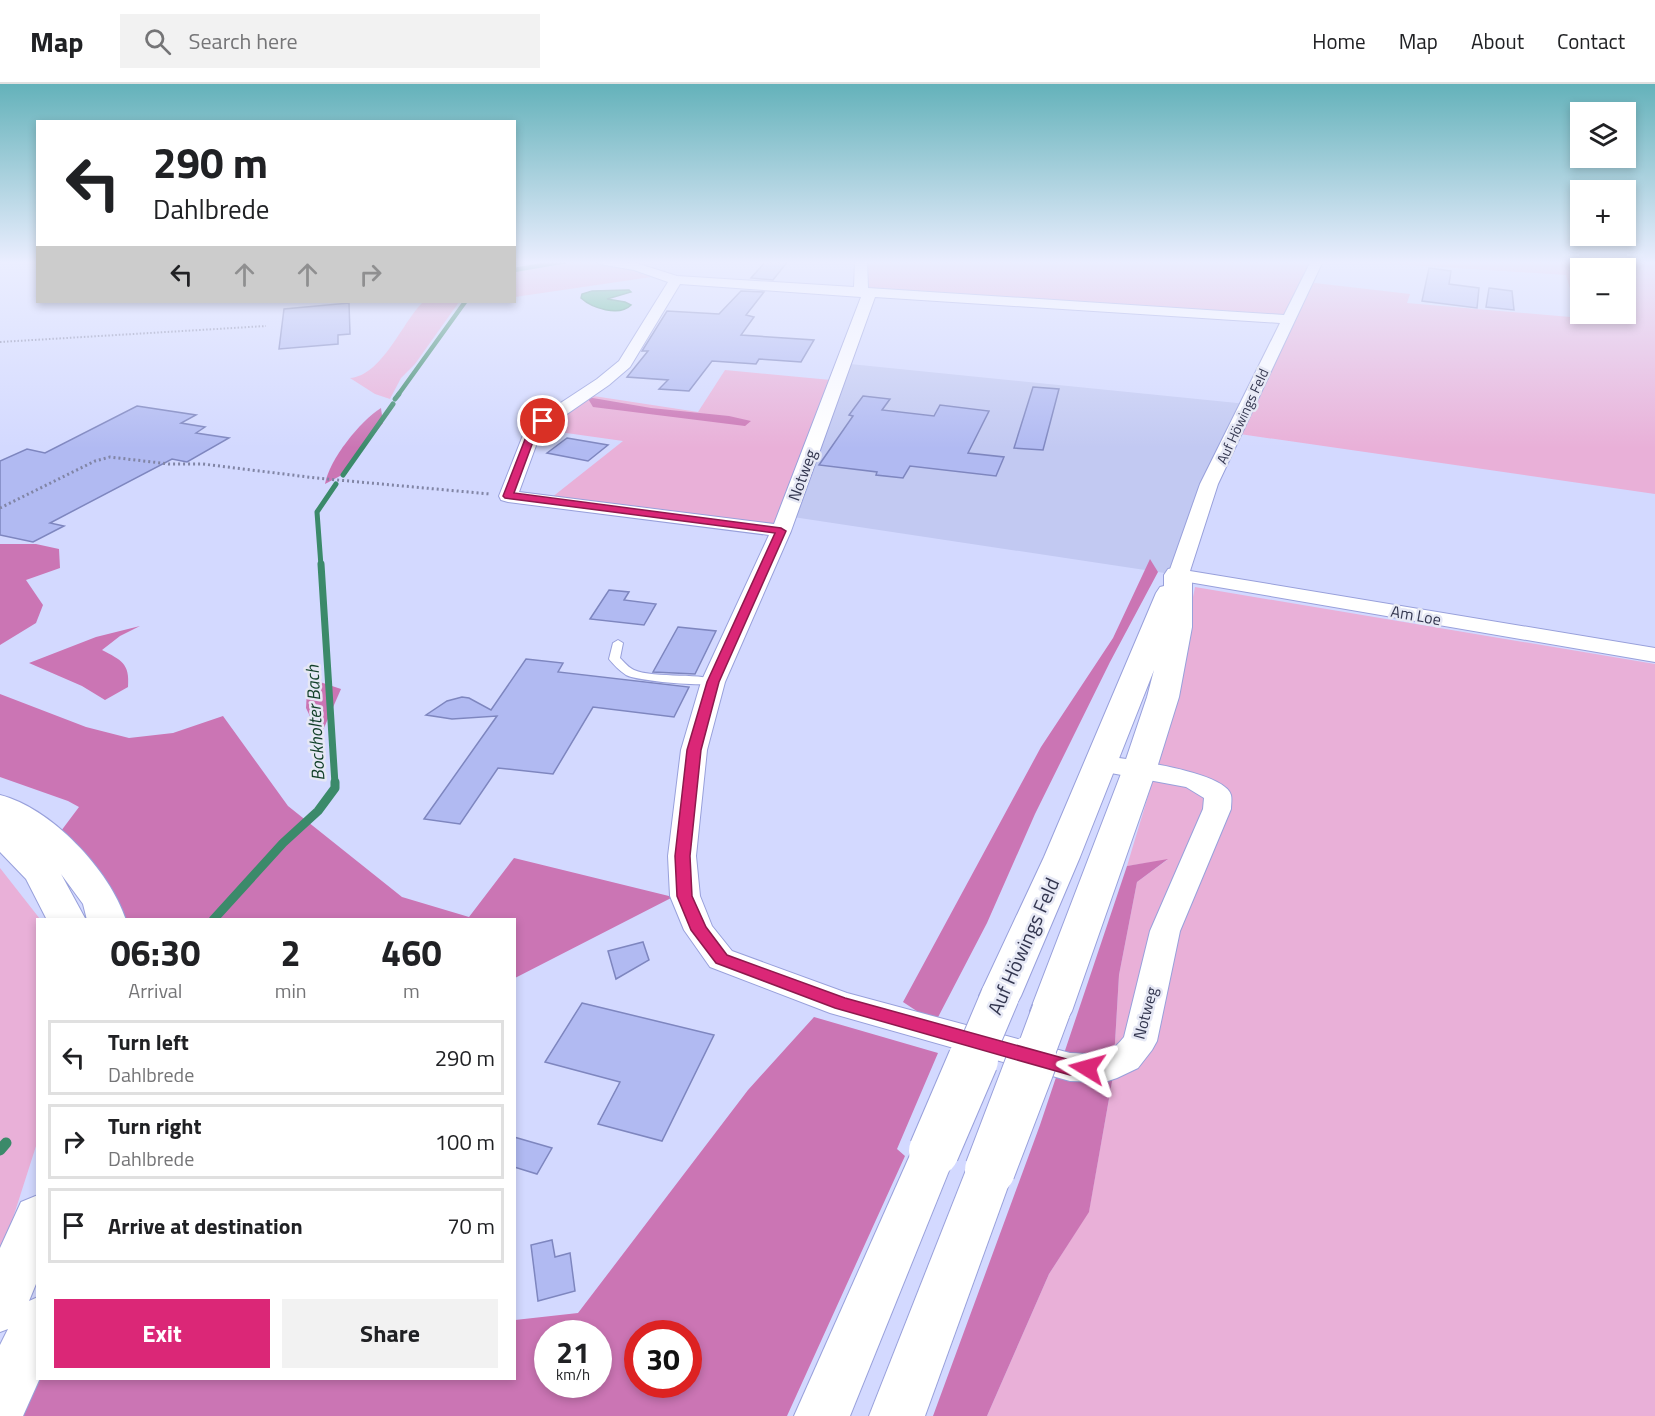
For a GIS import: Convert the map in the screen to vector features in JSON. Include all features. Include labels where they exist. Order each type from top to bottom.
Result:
[{"type":"main road","name":"Auf Höwings Feld","points":[[822,1416],[1000,996],[1062,857],[1178,575]]},
{"type":"main road","name":"Auf Höwings Feld","points":[[897,1416],[1051,1011],[1139,771],[1163,698],[1178,627],[1178,575]]},
{"type":"main road","points":[[0,806],[33,826],[66,855],[101,901],[105,918]]},
{"type":"main road","points":[[0,831],[41,872],[66,918]]},
{"type":"main road","points":[[0,1307],[36,1222]]},
{"type":"main road","points":[[0,1405],[36,1326]]},
{"type":"street","points":[[650,323],[625,364],[603,382],[533,429],[508,496],[781,531]]},
{"type":"street","name":"Notweg","points":[[858,323],[781,531],[713,682],[694,750],[682,856],[685,896],[699,930],[722,959],[841,1004],[1070,1068],[1104,1068],[1126,1059],[1140,1041],[1165,931],[1217,809],[1218,795],[1199,782],[1100,763]]},
{"type":"street","name":"Auf Höwings Feld","points":[[1178,575],[1209,484],[1285,323]]},
{"type":"street","name":"Am Loe","points":[[1178,575],[1655,655]]},
{"type":"lane","points":[[618,643],[614,659],[631,673],[675,680],[713,682]]},
{"type":"path","points":[[0,342],[266,326]]},
{"type":"path","points":[[0,508],[110,457],[169,464],[203,464],[316,478],[508,496]]},
{"type":"shaded area","points":[[407,323],[444,323],[415,364],[401,378],[390,399],[375,394],[350,378],[362,375],[372,368]]},
{"type":"shaded area","points":[[1285,323],[1655,323],[1655,494],[1233,433]]},
{"type":"shaded area","points":[[850,364],[1247,404],[1178,575],[793,517]]},
{"type":"shaded area","points":[[725,370],[831,380],[779,520],[773,525],[551,498],[623,441],[538,429],[587,395],[698,412]]},
{"type":"shaded area","points":[[587,397],[751,421],[745,426],[593,407]]},
{"type":"shaded area","points":[[381,408],[383,423],[340,476],[325,484],[332,464],[355,431]]},
{"type":"shaded area","points":[[0,544],[36,544],[59,549],[60,568],[26,580],[43,605],[36,623],[0,645]]},
{"type":"shaded area","points":[[1150,559],[1158,572],[1110,662],[1035,814],[987,923],[935,1023],[903,1002],[1041,747],[1113,638]]},
{"type":"shaded area","points":[[1195,587],[1655,664],[1655,1416],[987,1416],[1049,1274],[1089,1211],[1113,1076],[1119,975],[1137,882],[1167,860],[1127,866],[1164,743]]},
{"type":"shaded area","points":[[140,626],[120,636],[102,650],[123,663],[128,679],[128,687],[105,700],[82,686],[29,663],[96,637]]},
{"type":"shaded area","points":[[320,682],[341,689],[320,737],[306,708],[307,690]]},
{"type":"shaded area","points":[[0,694],[86,727],[129,738],[173,733],[223,716],[288,806],[402,897],[469,917],[514,858],[673,897],[516,977],[516,918],[116,918],[61,831],[79,807],[0,777]]},
{"type":"shaded area","points":[[1168,859],[1137,882],[1119,975],[1113,1076],[1089,1212],[1049,1274],[987,1416],[933,1416],[1040,1125],[1127,866]]},
{"type":"shaded area","points":[[0,868],[39,918],[36,918],[36,1146],[12,1221],[0,1250]]},
{"type":"shaded area","points":[[814,1017],[938,1053],[897,1149],[905,1156],[787,1416],[7,1416],[36,1380],[516,1380],[516,1320],[578,1313],[748,1090]]},
{"type":"building","points":[[282,323],[350,323],[350,334],[338,335],[338,344],[279,349]]},
{"type":"building","points":[[659,323],[750,323],[741,335],[814,340],[801,362],[759,359],[756,364],[712,361],[689,391],[659,389],[668,380],[627,377],[648,351],[642,351]]},
{"type":"building","points":[[1033,387],[1059,389],[1043,450],[1014,448]]},
{"type":"building","points":[[863,396],[890,399],[882,410],[934,416],[940,405],[989,411],[968,453],[1004,457],[996,476],[910,466],[903,478],[876,475],[877,472],[819,465],[853,416],[849,415]]},
{"type":"building","points":[[137,406],[196,415],[181,423],[205,427],[196,433],[229,438],[187,462],[172,459],[50,523],[64,526],[33,542],[0,535],[0,461],[27,449],[45,453]]},
{"type":"building","points":[[567,438],[608,445],[588,461],[547,453]]},
{"type":"building","points":[[609,590],[629,592],[624,600],[656,604],[644,625],[590,619]]},
{"type":"building","points":[[678,627],[716,631],[695,674],[653,672]]},
{"type":"building","points":[[526,659],[563,663],[558,672],[689,687],[674,717],[593,707],[553,774],[498,768],[460,824],[424,819],[497,716],[452,719],[426,715],[447,701],[462,697],[469,698],[491,710]]},
{"type":"building","points":[[643,942],[649,960],[616,979],[608,951]]},
{"type":"building","points":[[582,1003],[714,1035],[662,1141],[598,1124],[620,1082],[545,1062]]},
{"type":"building","points":[[516,1138],[552,1148],[537,1174],[516,1168]]},
{"type":"building","points":[[552,1240],[555,1257],[570,1253],[575,1291],[538,1301],[531,1245]]},
{"type":"waterway","name":"Bockholter Bach","points":[[398,395],[450,323]]},
{"type":"waterway","name":"Bockholter Bach","points":[[395,399],[399,394]]},
{"type":"waterway","name":"Bockholter Bach","points":[[343,475],[393,404]]},
{"type":"waterway","name":"Bockholter Bach","points":[[321,566],[317,512],[336,484]]},
{"type":"waterway","name":"Bockholter Bach","points":[[321,564],[335,784]]},
{"type":"waterway","name":"Bockholter Bach","points":[[215,918],[283,843],[318,811],[335,788],[335,784]]},
{"type":"waterway","name":"Bockholter Bach","points":[[0,1150],[6,1143]]},
{"type":"route","points":[[543,421],[533,429],[508,496],[781,531],[713,682],[694,750],[682,856],[685,896],[699,930],[722,959],[841,1004],[1070,1068],[1087,1068]]}]
